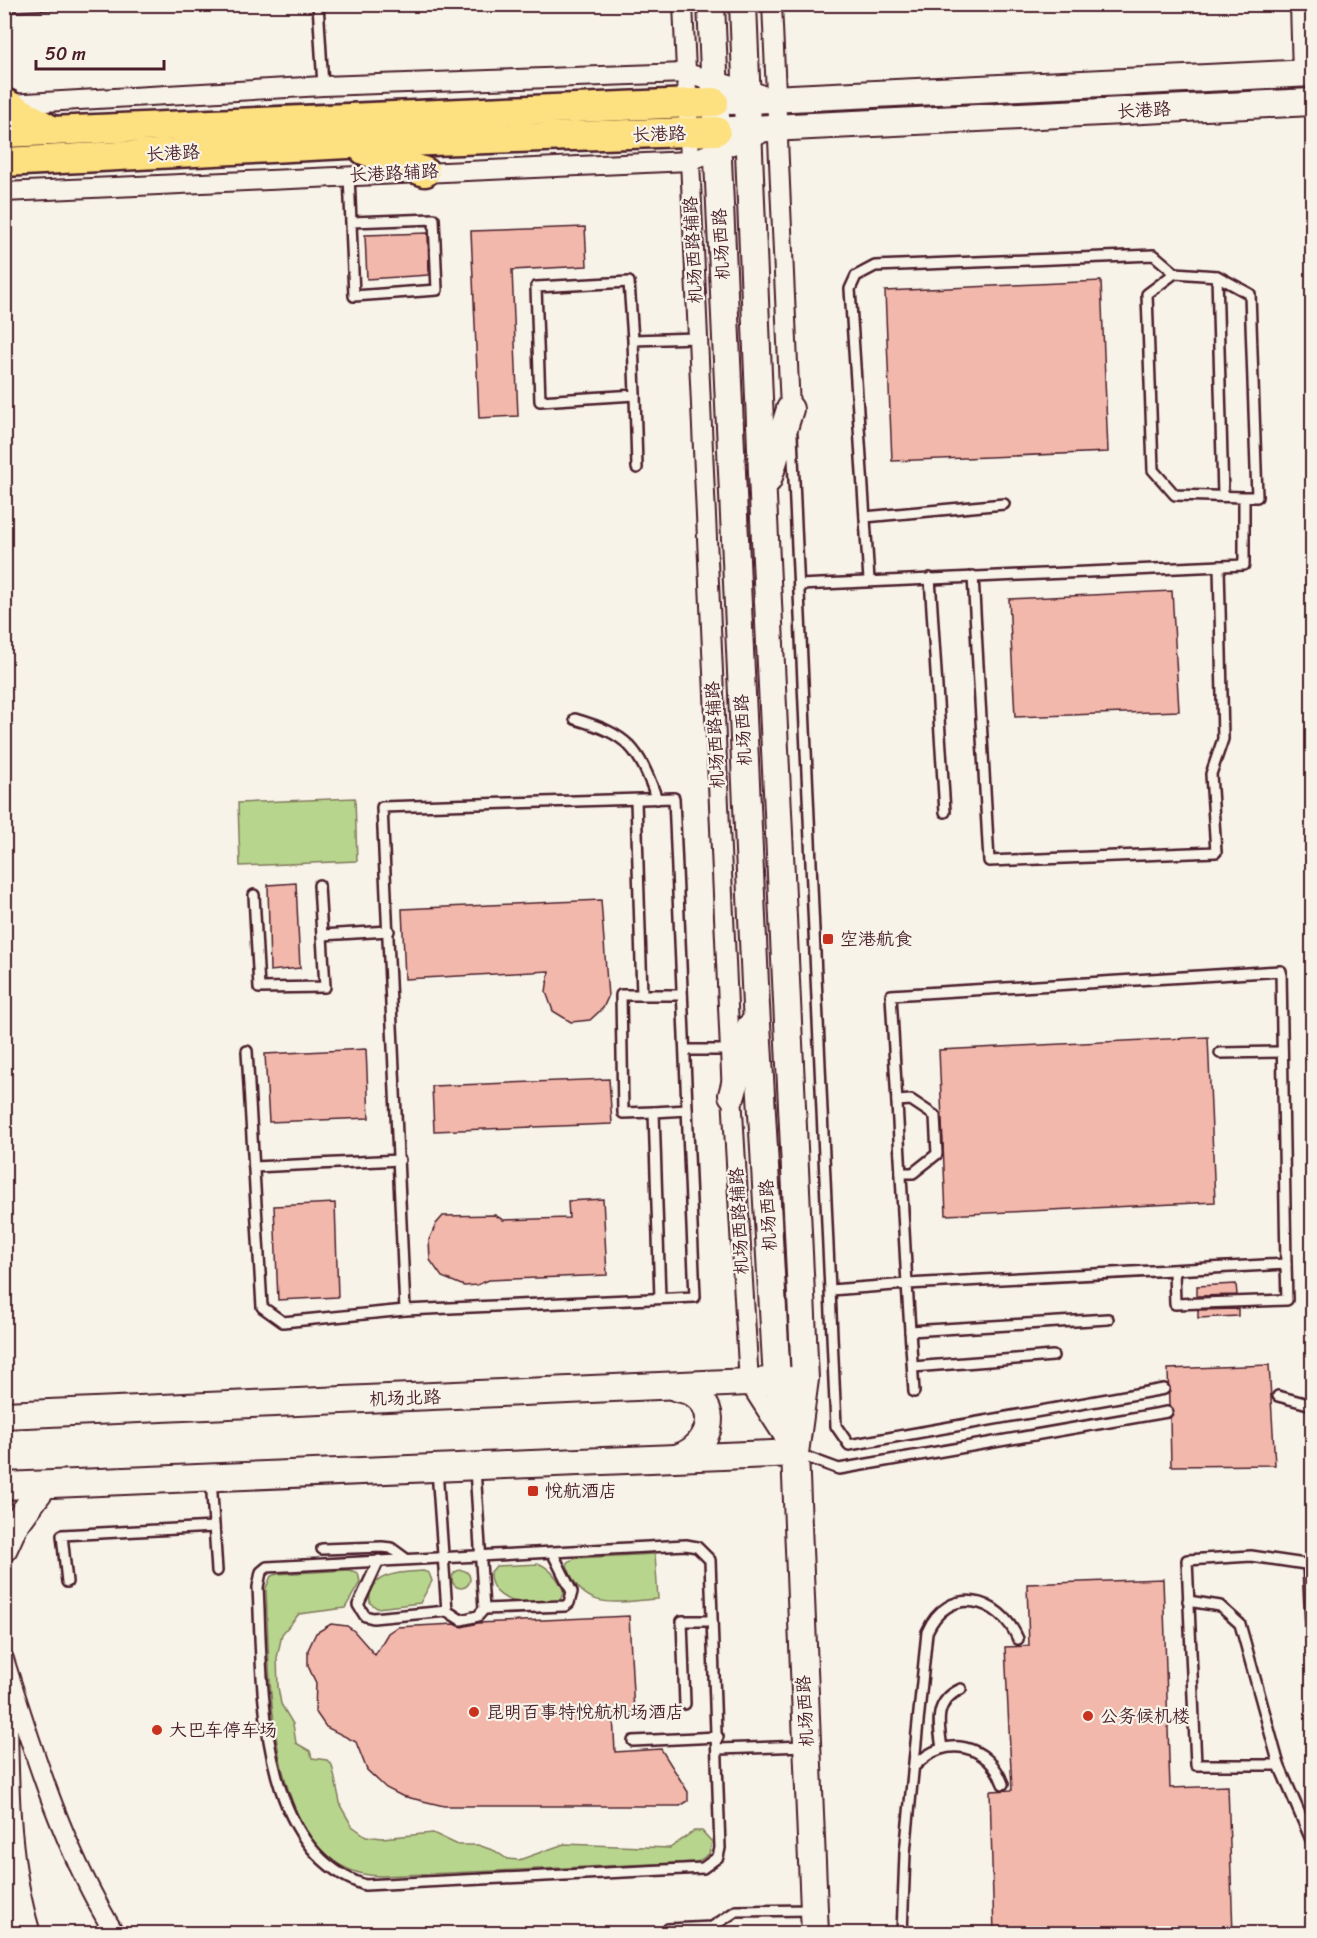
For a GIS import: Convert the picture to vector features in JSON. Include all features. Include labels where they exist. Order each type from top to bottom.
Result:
[{"type":"main road","name":"机场西路","points":[[711,4],[756,1006],[777,1382],[795,1453]]},
{"type":"main road","name":"机场西路","points":[[743,4],[763,497],[805,1379],[795,1453],[814,1922]]},
{"type":"main road","name":"长港路","points":[[4,133],[686,103],[714,91],[777,98],[1307,74]]},
{"type":"main road","name":"长港路","points":[[4,162],[348,144],[688,147],[778,128],[1312,102]]},
{"type":"main road","points":[[6,104],[53,131]]},
{"type":"main road","points":[[348,144],[425,172]]},
{"type":"main road","points":[[763,497],[790,409]]},
{"type":"main road","points":[[732,1095],[756,1006]]},
{"type":"main road","name":"机场北路","points":[[4,1415],[675,1387],[805,1379]]},
{"type":"main road","points":[[675,1387],[692,1392],[704,1405],[709,1422],[705,1439],[699,1446],[693,1452],[676,1458]]},
{"type":"main road","points":[[4,1486],[795,1453]]},
{"type":"main road","points":[[4,1548],[18,1519],[44,1485]]},
{"type":"main road","points":[[4,1716],[5,1814],[20,1911],[27,1934]]},
{"type":"street","name":"机场西路辅路","points":[[683,4],[732,1095],[749,1383],[795,1453]]},
{"type":"street","points":[[772,4],[790,409]]},
{"type":"street","points":[[1300,4],[1307,74]]},
{"type":"street","points":[[6,104],[323,86],[686,73],[714,91]]},
{"type":"street","name":"长港路辅路","points":[[4,192],[425,172],[688,147]]},
{"type":"street","points":[[4,1659],[54,1811],[95,1901],[115,1934]]},
{"type":"lane","points":[[4,6],[52,4]]},
{"type":"lane","points":[[318,4],[323,86]]},
{"type":"lane","points":[[349,175],[354,296],[437,290],[434,219],[351,222]]},
{"type":"lane","points":[[869,580],[850,289],[856,276],[875,266],[1154,255],[1175,273],[1217,276],[1250,294],[1257,497],[1175,495],[1153,470],[1147,294],[1175,273]]},
{"type":"lane","points":[[1217,276],[1223,496]]},
{"type":"lane","points":[[635,395],[540,401],[536,287],[629,282],[633,340],[635,395],[637,468]]},
{"type":"lane","points":[[633,340],[697,338]]},
{"type":"lane","points":[[790,409],[836,1426],[849,1445],[1164,1389]]},
{"type":"lane","points":[[799,585],[869,580],[1244,565],[1244,497]]},
{"type":"lane","points":[[865,517],[1004,504]]},
{"type":"lane","points":[[973,576],[989,861],[1216,852],[1211,774],[1223,739],[1220,566]]},
{"type":"lane","points":[[930,578],[945,813]]},
{"type":"lane","points":[[574,719],[607,729],[634,748],[646,768],[657,799]]},
{"type":"lane","points":[[247,1051],[262,1307],[270,1316],[283,1322],[405,1310],[694,1297],[686,1050],[674,798],[382,807],[400,1160],[405,1310]]},
{"type":"lane","points":[[636,800],[642,995]]},
{"type":"lane","points":[[254,895],[259,988],[325,987],[319,885]]},
{"type":"lane","points":[[322,935],[389,931]]},
{"type":"lane","points":[[914,1392],[891,995],[1281,971],[1287,1300],[1175,1304],[1174,1270]]},
{"type":"lane","points":[[682,994],[621,995],[623,1113],[687,1110]]},
{"type":"lane","points":[[686,1050],[730,1050]]},
{"type":"lane","points":[[1220,1053],[1282,1052]]},
{"type":"lane","points":[[897,1101],[911,1100],[935,1116],[937,1154],[912,1173],[901,1173]]},
{"type":"lane","points":[[654,1112],[660,1298]]},
{"type":"lane","points":[[254,1167],[400,1160]]},
{"type":"lane","points":[[831,1290],[1286,1264]]},
{"type":"lane","points":[[910,1331],[1108,1319]]},
{"type":"lane","points":[[913,1367],[1053,1356]]},
{"type":"lane","points":[[1278,1396],[1312,1405]]},
{"type":"lane","points":[[795,1453],[839,1469],[1167,1412]]},
{"type":"lane","points":[[475,1466],[484,1609]]},
{"type":"lane","points":[[437,1468],[447,1611]]},
{"type":"lane","points":[[211,1478],[217,1571]]},
{"type":"lane","points":[[67,1582],[62,1535],[214,1527]]},
{"type":"lane","points":[[686,1545],[697,1547],[710,1560],[718,1737],[720,1848],[718,1857],[703,1868],[364,1885],[350,1880],[333,1869],[303,1835],[293,1819],[273,1769],[265,1726],[259,1578],[261,1572],[273,1565],[552,1552],[686,1545]]},
{"type":"lane","points":[[322,1549],[382,1547],[391,1548],[406,1558]]},
{"type":"lane","points":[[379,1560],[358,1605],[365,1616],[447,1611],[461,1620],[470,1620],[484,1609],[565,1606],[569,1603],[572,1592],[552,1552]]},
{"type":"lane","points":[[1279,1765],[1196,1764],[1187,1560],[1251,1556],[1310,1565],[1312,1643]]},
{"type":"lane","points":[[1188,1601],[1220,1606],[1240,1624],[1279,1765],[1312,1842]]},
{"type":"lane","points":[[902,1934],[905,1853],[916,1765],[927,1632],[936,1616],[959,1602],[978,1602],[1005,1616],[1018,1639]]},
{"type":"lane","points":[[685,1704],[682,1622],[712,1621]]},
{"type":"lane","points":[[942,1748],[938,1724],[939,1710],[948,1697],[962,1689]]},
{"type":"lane","points":[[633,1741],[718,1737]]},
{"type":"lane","points":[[718,1749],[807,1746]]},
{"type":"lane","points":[[916,1765],[923,1757],[942,1748],[964,1746],[985,1756],[999,1773],[1004,1784]]},
{"type":"lane","points":[[668,1934],[668,1929],[712,1927],[736,1911],[814,1922]]},
{"type":"green space","points":[[355,798],[357,861],[240,866],[238,803]]},
{"type":"green space","points":[[655,1554],[658,1599],[616,1602],[592,1598],[574,1581],[567,1565],[569,1561],[577,1558]]},
{"type":"green space","points":[[540,1564],[552,1572],[561,1585],[564,1593],[560,1600],[540,1604],[516,1602],[497,1592],[492,1584],[490,1573],[496,1566]]},
{"type":"green space","points":[[349,1570],[358,1573],[360,1582],[345,1608],[299,1614],[282,1634],[277,1658],[281,1704],[293,1724],[296,1743],[310,1751],[312,1758],[327,1760],[332,1765],[341,1807],[352,1826],[366,1836],[382,1838],[433,1833],[458,1845],[478,1845],[495,1851],[507,1859],[519,1860],[564,1844],[670,1848],[694,1831],[702,1831],[712,1842],[709,1854],[697,1862],[381,1876],[342,1866],[314,1842],[294,1805],[281,1762],[273,1714],[266,1588],[271,1576],[277,1574]]},
{"type":"green space","points":[[457,1570],[465,1570],[470,1575],[468,1586],[457,1588],[452,1583],[452,1575]]},
{"type":"green space","points":[[423,1571],[429,1573],[432,1581],[420,1603],[377,1608],[370,1603],[370,1593],[380,1580],[396,1573]]},
{"type":"building","points":[[585,227],[587,266],[512,270],[518,416],[479,418],[471,231]]},
{"type":"building","points":[[428,233],[429,275],[367,279],[365,235]]},
{"type":"building","points":[[1101,281],[1108,452],[892,461],[885,291]]},
{"type":"building","points":[[1172,591],[1179,711],[1015,717],[1009,599]]},
{"type":"building","points":[[296,883],[300,968],[270,971],[268,885]]},
{"type":"building","points":[[601,900],[608,997],[603,1008],[590,1020],[571,1022],[553,1011],[546,992],[549,971],[405,979],[402,909]]},
{"type":"building","points":[[1208,1037],[1215,1202],[946,1215],[939,1050]]},
{"type":"building","points":[[366,1049],[369,1118],[269,1122],[265,1054]]},
{"type":"building","points":[[609,1079],[612,1124],[434,1131],[432,1086]]},
{"type":"building","points":[[603,1199],[607,1275],[489,1280],[477,1285],[464,1286],[442,1277],[430,1260],[429,1240],[436,1224],[443,1216],[495,1215],[503,1220],[569,1218],[568,1201]]},
{"type":"building","points":[[335,1203],[338,1297],[278,1300],[274,1206]]},
{"type":"building","points":[[1236,1284],[1237,1295],[1197,1296],[1197,1286]]},
{"type":"building","points":[[1238,1309],[1238,1316],[1198,1318],[1198,1310]]},
{"type":"building","points":[[1269,1365],[1275,1465],[1171,1466],[1170,1418],[1174,1411],[1169,1406],[1168,1369]]},
{"type":"building","name":"公务候机楼","points":[[1163,1579],[1170,1788],[1228,1786],[1233,1934],[994,1934],[990,1791],[1012,1790],[1005,1647],[1029,1646],[1027,1584]]},
{"type":"building","name":"昆明百事特悦航机场酒店","points":[[629,1616],[634,1713],[613,1715],[615,1752],[661,1749],[688,1792],[688,1801],[680,1806],[444,1806],[402,1796],[386,1788],[367,1770],[356,1742],[326,1727],[315,1711],[316,1683],[308,1666],[308,1650],[316,1633],[331,1624],[347,1626],[375,1655],[388,1633],[397,1627],[455,1624],[462,1627],[478,1623]]},
{"type":"place","name":"空港航食","points":[[828,939]]},
{"type":"place","name":"悦航酒店","points":[[533,1491]]},
{"type":"place","name":"昆明百事特悦航机场酒店","points":[[474,1712]]},
{"type":"place","name":"公务候机楼","points":[[1088,1716]]},
{"type":"place","name":"大巴车停车场","points":[[157,1730]]}]
